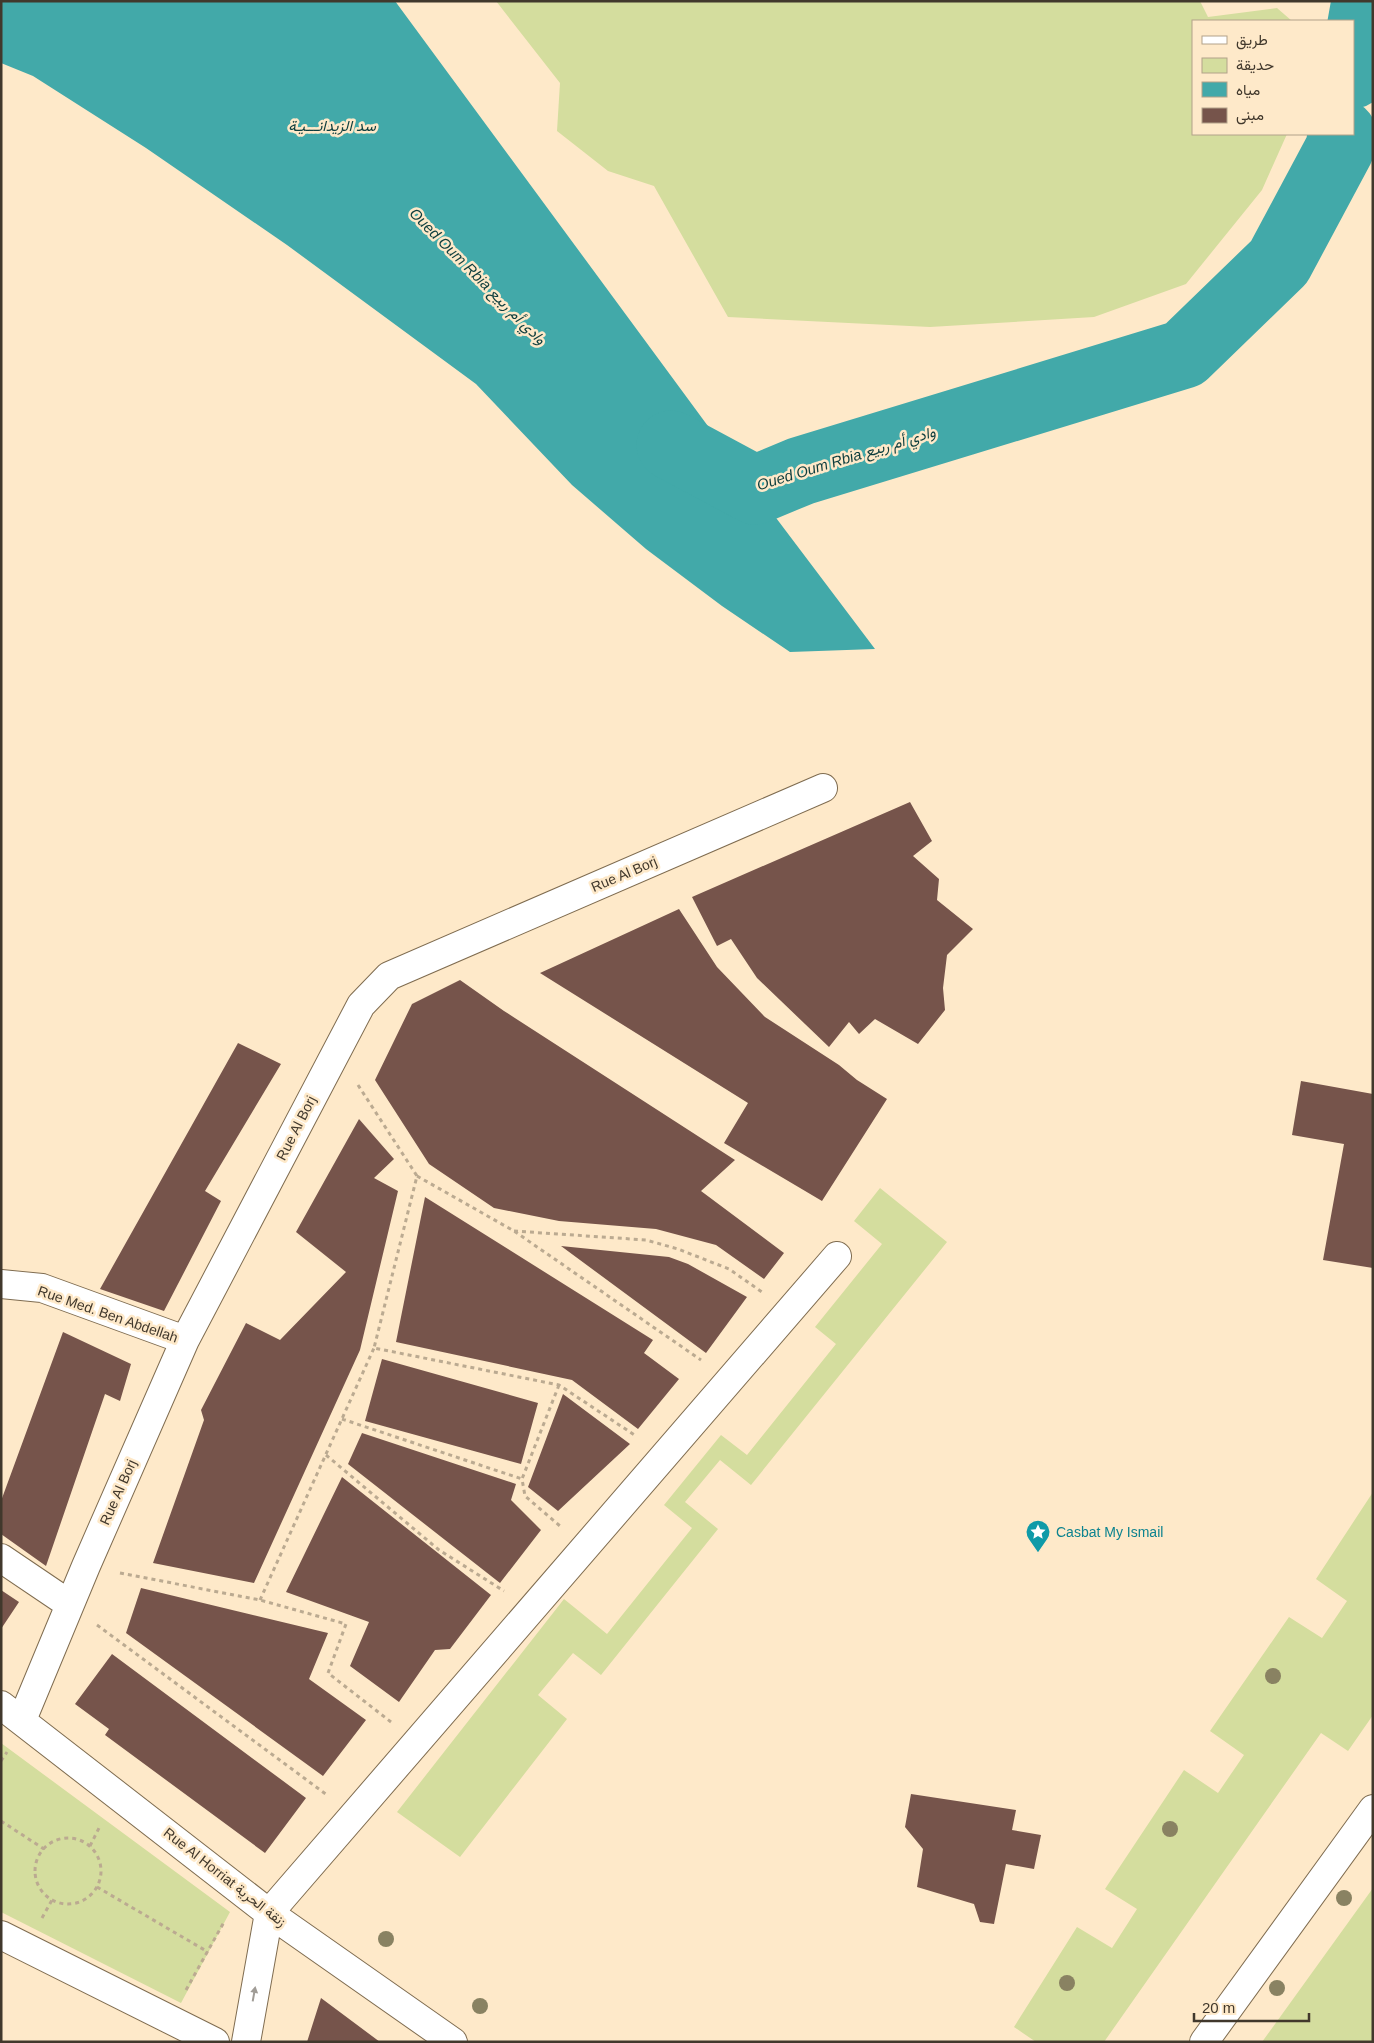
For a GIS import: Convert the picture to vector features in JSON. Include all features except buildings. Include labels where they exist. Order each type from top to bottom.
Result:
[{"type":"street","name":"Rue Al Borj","points":[[12,1712],[69,1604],[185,1340],[361,1005],[389,976],[823,788]]},
{"type":"street","points":[[246,2042],[270,1913],[837,1256]]},
{"type":"street","name":"Rue Med. Ben Abdellah","points":[[1,1284],[42,1288],[185,1340]]},
{"type":"street","points":[[1,1558],[69,1604]]},
{"type":"street","name":"Rue Al Horriat زنقة الحرية","points":[[12,1712],[270,1913],[453,2042]]},
{"type":"street","points":[[1204,2042],[1373,1809]]},
{"type":"street","points":[[1,1935],[215,2042]]},
{"type":"path","points":[[336,1051],[417,1176],[514,1231],[731,1380]]},
{"type":"path","points":[[260,1600],[374,1348],[417,1176]]},
{"type":"path","points":[[514,1231],[646,1240],[678,1249],[729,1269],[789,1311]]},
{"type":"path","points":[[374,1348],[559,1385],[665,1456]]},
{"type":"path","points":[[559,1385],[522,1479],[525,1496],[586,1547]]},
{"type":"path","points":[[342,1419],[522,1479]]},
{"type":"path","points":[[326,1455],[439,1550],[532,1609]]},
{"type":"path","points":[[86,1566],[260,1600],[346,1624],[328,1673],[417,1742]]},
{"type":"path","points":[[69,1604],[354,1815]]},
{"type":"path","points":[[1,1760],[7,1751]]},
{"type":"path","points":[[1,1821],[44,1848]]},
{"type":"path","points":[[90,1846],[103,1821]]},
{"type":"path","points":[[67,1838],[80,1840],[90,1846],[97,1855],[101,1865],[101,1876],[97,1887],[89,1897],[77,1903],[64,1904],[52,1900],[41,1890],[36,1876],[37,1861],[44,1848],[54,1841],[67,1838]]},
{"type":"path","points":[[97,1887],[208,1952]]},
{"type":"path","points":[[41,1921],[52,1900]]},
{"type":"path","points":[[185,1993],[225,1921]]},
{"type":"green space","points":[[496,1],[1200,1],[1208,17],[1277,8],[1291,20],[1192,20],[1192,135],[1287,135],[1262,190],[1186,284],[1094,317],[930,327],[728,317],[654,186],[608,171],[557,131],[560,83]]},
{"type":"green space","points":[[880,1188],[947,1242],[751,1485],[720,1460],[685,1502],[718,1529],[601,1675],[573,1653],[538,1695],[567,1719],[460,1857],[397,1812],[564,1599],[607,1634],[692,1528],[664,1505],[721,1435],[747,1455],[836,1344],[815,1327],[882,1244],[854,1221]]},
{"type":"green space","points":[[1373,1492],[1373,1715],[1348,1751],[1321,1733],[1104,2042],[1036,2042],[1014,2027],[1077,1927],[1112,1948],[1137,1909],[1105,1889],[1184,1770],[1218,1793],[1244,1755],[1210,1731],[1289,1617],[1322,1638],[1347,1601],[1316,1579]]},
{"type":"green space","points":[[1,1743],[230,1912],[181,2003],[1,1912]]},
{"type":"green space","points":[[1373,1888],[1373,2042],[1262,2042]]},
{"type":"water","name":"سد الزيدانـــيـة","points":[[1,1],[395,1],[755,490],[875,649],[790,652],[722,606],[646,549],[572,485],[476,384],[287,245],[146,148],[33,76],[1,63]]},
{"type":"waterway","name":"Oued Oum Rbia وادي أم ربيع","points":[[1354,68],[1366,1]]},
{"type":"waterway","name":"Oued Oum Rbia وادي أم ربيع","points":[[671,445],[755,490],[801,471],[1184,354],[1279,262],[1340,148],[1342,135]]},
{"type":"place","name":"Casbat My Ismail","points":[[1038,1553]]}]
